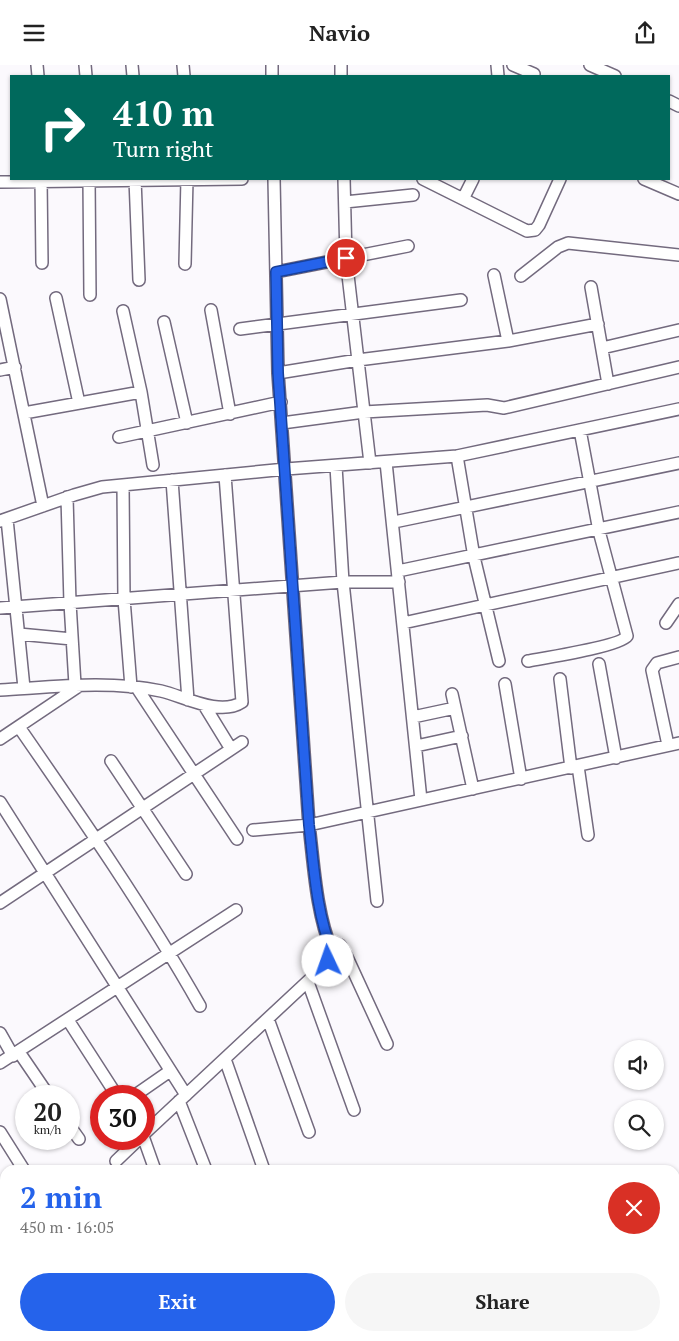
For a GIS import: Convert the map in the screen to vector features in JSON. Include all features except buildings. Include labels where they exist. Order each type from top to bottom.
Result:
[{"type":"street","points":[[513,65],[534,74]]},
{"type":"street","points":[[590,65],[611,75]]},
{"type":"street","points":[[41,180],[42,263]]},
{"type":"street","points":[[0,182],[89,180],[90,295]]},
{"type":"street","points":[[135,180],[139,280]]},
{"type":"street","points":[[185,264],[187,180]]},
{"type":"street","points":[[155,1124],[308,982],[328,961],[332,951],[327,940],[309,825],[278,373],[274,180]]},
{"type":"street","points":[[344,180],[346,258],[370,463]]},
{"type":"street","points":[[425,180],[527,231],[534,230],[559,180]]},
{"type":"street","points":[[463,199],[472,180]]},
{"type":"street","points":[[646,180],[679,194]]},
{"type":"street","points":[[345,202],[413,195]]},
{"type":"street","points":[[521,276],[558,247],[568,243],[679,255]]},
{"type":"street","points":[[276,272],[408,246]]},
{"type":"street","points":[[494,275],[508,341]]},
{"type":"street","points":[[591,287],[608,384]]},
{"type":"street","points":[[56,298],[79,403]]},
{"type":"street","points":[[0,299],[43,506]]},
{"type":"street","points":[[240,329],[461,300]]},
{"type":"street","points":[[211,309],[230,413]]},
{"type":"street","points":[[123,311],[149,431],[153,465]]},
{"type":"street","points":[[164,322],[187,423]]},
{"type":"street","points":[[278,373],[358,360],[508,341],[598,324]]},
{"type":"street","points":[[602,348],[679,330]]},
{"type":"street","points":[[0,370],[15,367]]},
{"type":"street","points":[[282,423],[364,412],[487,405],[504,408],[679,367]]},
{"type":"street","points":[[24,413],[141,392]]},
{"type":"street","points":[[119,437],[281,403]]},
{"type":"street","points":[[24,688],[16,607],[3,520],[67,497],[102,487],[286,469],[457,457],[679,409]]},
{"type":"street","points":[[528,661],[595,648],[626,639],[599,531],[580,430]]},
{"type":"street","points":[[457,457],[474,557],[499,661]]},
{"type":"street","points":[[386,462],[394,522],[421,800]]},
{"type":"street","points":[[394,522],[679,463]]},
{"type":"street","points":[[336,465],[343,582],[366,812],[377,901]]},
{"type":"street","points":[[0,690],[78,685],[134,688],[170,693],[204,705],[237,705],[242,702],[225,475]]},
{"type":"street","points":[[172,480],[188,700]]},
{"type":"street","points":[[123,485],[124,599],[134,688],[237,839]]},
{"type":"street","points":[[67,497],[72,639],[78,685]]},
{"type":"street","points":[[0,608],[398,577],[474,557],[679,512]]},
{"type":"street","points":[[403,623],[678,563]]},
{"type":"street","points":[[666,623],[679,603]]},
{"type":"street","points":[[19,634],[72,639]]},
{"type":"street","points":[[253,830],[309,825],[674,744],[652,670],[657,663],[679,657]]},
{"type":"street","points":[[599,664],[616,758]]},
{"type":"street","points":[[560,679],[588,835]]},
{"type":"street","points":[[505,684],[521,779]]},
{"type":"street","points":[[0,739],[78,685]]},
{"type":"street","points":[[452,693],[474,789]]},
{"type":"street","points":[[204,705],[231,749]]},
{"type":"street","points":[[413,717],[455,708]]},
{"type":"street","points":[[19,727],[96,839],[170,953],[200,1006]]},
{"type":"street","points":[[416,746],[462,736]]},
{"type":"street","points":[[0,903],[242,742]]},
{"type":"street","points":[[111,761],[186,874]]},
{"type":"street","points":[[0,802],[170,1071],[183,1098],[204,1165]]},
{"type":"street","points":[[0,1063],[236,910]]},
{"type":"street","points":[[327,940],[340,945],[346,955],[387,1044]]},
{"type":"street","points":[[308,982],[354,1110]]},
{"type":"street","points":[[268,1019],[309,1132]]},
{"type":"street","points":[[68,1020],[110,1085]]},
{"type":"street","points":[[0,1033],[40,1085]]},
{"type":"street","points":[[224,1059],[262,1165]]},
{"type":"street","points":[[150,1085],[170,1071]]},
{"type":"street","points":[[0,1132],[21,1165]]},
{"type":"street","points":[[116,1161],[128,1150]]},
{"type":"street","points":[[148,1150],[153,1165]]},
{"type":"route","points":[[328,961],[332,951],[327,940],[317,887],[309,825],[278,373],[276,272],[346,258]]}]
